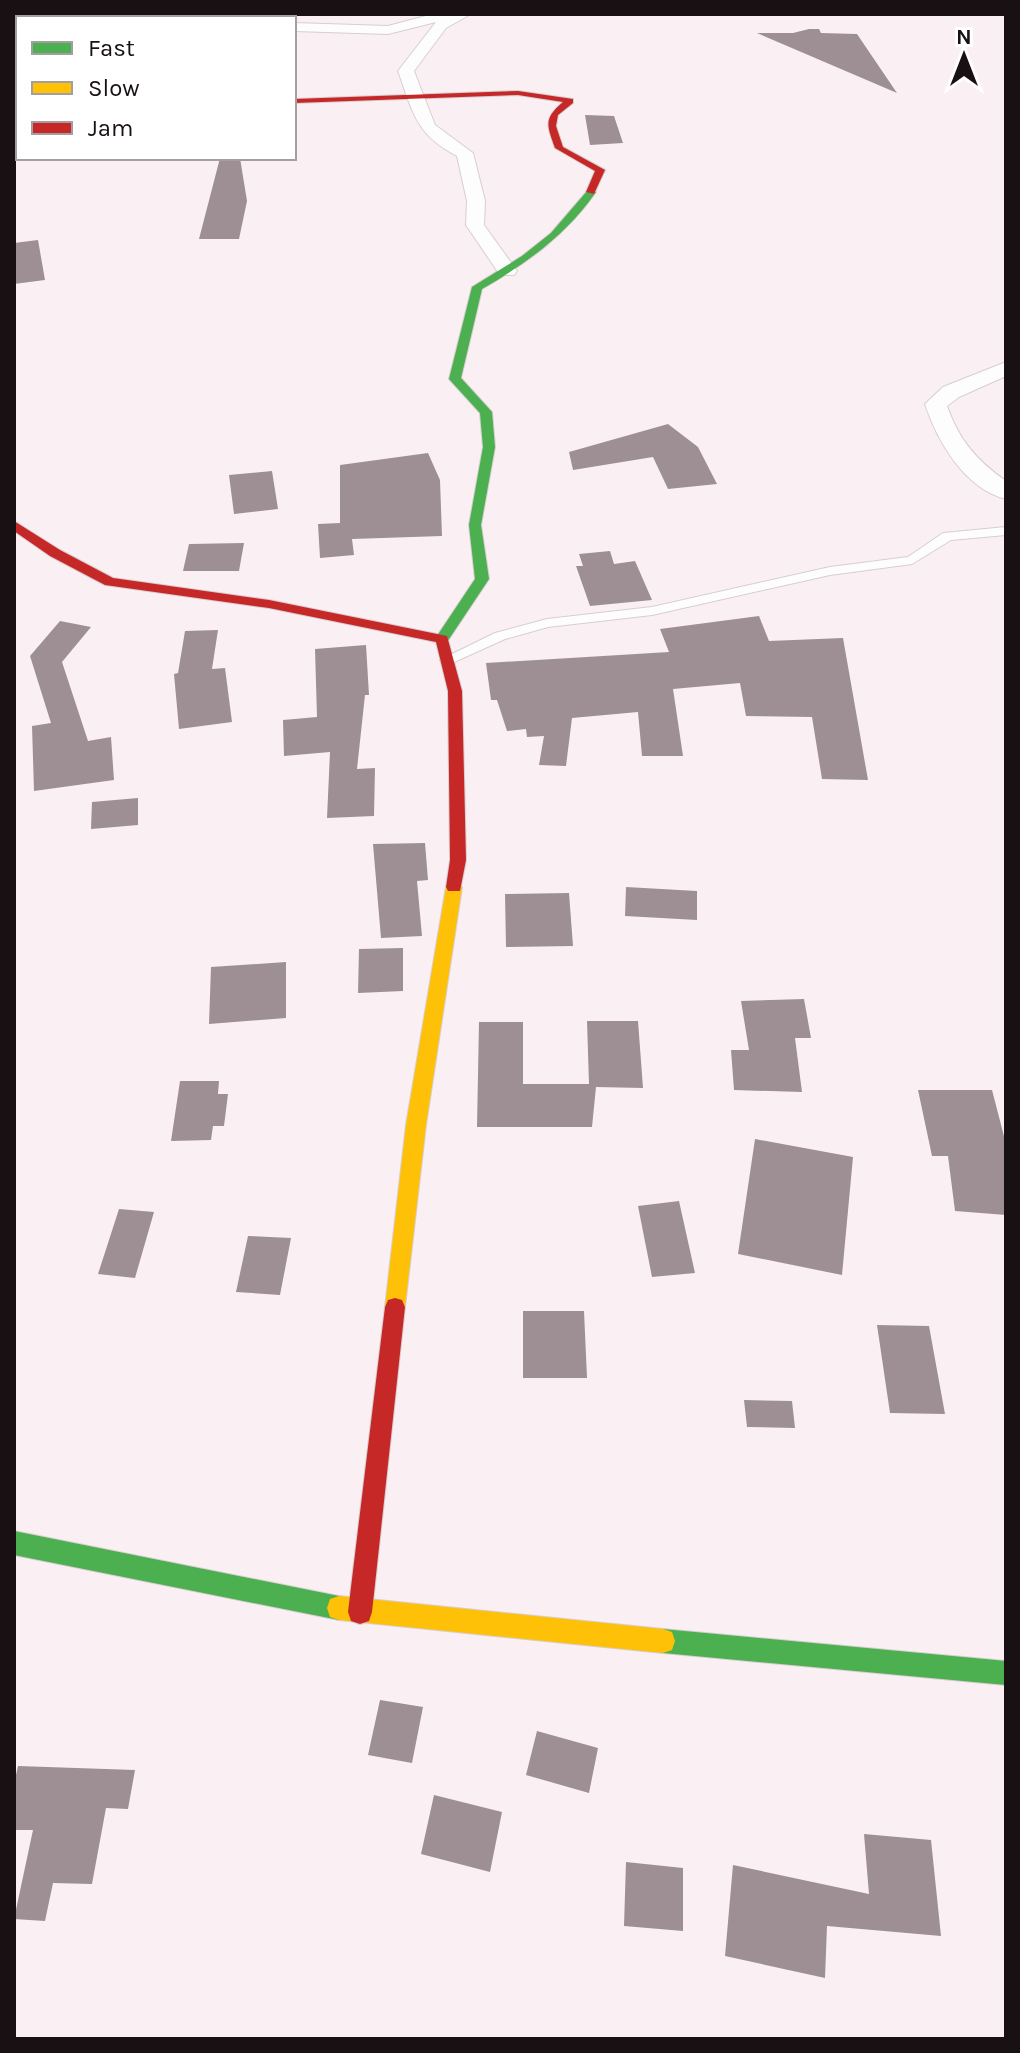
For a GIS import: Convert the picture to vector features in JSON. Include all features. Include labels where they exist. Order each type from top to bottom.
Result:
[{"type":"street","points":[[296,27],[388,30],[450,14]]},
{"type":"street","points":[[464,14],[441,25],[406,71],[422,121],[443,143],[465,153],[476,201],[475,225],[507,271]]},
{"type":"street","points":[[296,101],[518,93],[570,101],[554,114],[552,126],[559,148],[600,170],[580,210],[559,235],[507,271],[477,287],[455,379],[486,412],[489,447],[475,525],[482,579],[442,639],[455,691],[458,860],[416,1125],[360,1612]]},
{"type":"street","points":[[1006,368],[951,392],[936,404],[953,449],[977,472],[1006,492]]},
{"type":"street","points":[[14,525],[55,553],[110,582],[269,604],[442,639]]},
{"type":"street","points":[[14,1543],[360,1612],[1006,1673]]},
{"type":"lane","points":[[447,660],[500,636],[547,623],[652,611],[830,571],[912,560],[948,536],[1006,531]]},
{"type":"building","points":[[819,29],[821,33],[857,34],[897,93],[757,33],[793,33]]},
{"type":"building","points":[[585,115],[614,116],[623,143],[590,145]]},
{"type":"building","points":[[219,160],[240,160],[247,201],[239,239],[199,239]]},
{"type":"building","points":[[38,240],[45,280],[14,284],[14,243]]},
{"type":"building","points":[[668,424],[698,447],[717,484],[668,489],[653,457],[573,470],[569,452]]},
{"type":"building","points":[[428,453],[440,480],[442,536],[352,539],[354,555],[320,558],[318,524],[340,523],[340,465]]},
{"type":"building","points":[[272,471],[278,509],[234,514],[229,475]]},
{"type":"building","points":[[244,543],[239,571],[183,571],[189,544]]},
{"type":"building","points":[[610,551],[614,564],[635,561],[652,600],[590,606],[576,566],[583,566],[579,554]]},
{"type":"building","points":[[759,616],[769,641],[843,638],[868,780],[822,779],[812,717],[746,716],[740,683],[673,689],[683,756],[642,756],[638,712],[572,718],[566,766],[539,765],[544,736],[527,737],[526,729],[507,731],[497,700],[491,700],[486,663],[669,652],[660,629]]},
{"type":"building","points":[[60,621],[91,627],[62,662],[88,741],[111,737],[114,780],[34,791],[32,726],[51,723],[30,656]]},
{"type":"building","points":[[218,630],[212,669],[225,668],[232,722],[179,729],[174,674],[178,673],[185,631]]},
{"type":"building","points":[[366,645],[369,695],[365,695],[357,769],[375,768],[374,816],[327,818],[330,752],[284,756],[283,720],[317,717],[315,649]]},
{"type":"building","points":[[138,798],[138,825],[91,829],[92,802]]},
{"type":"building","points":[[425,843],[428,880],[417,881],[422,936],[381,938],[373,844]]},
{"type":"building","points":[[626,887],[697,891],[697,920],[625,916]]},
{"type":"building","points":[[569,893],[573,946],[506,947],[505,894]]},
{"type":"building","points":[[403,948],[403,991],[358,993],[359,949]]},
{"type":"building","points":[[286,962],[286,1018],[209,1024],[211,967]]},
{"type":"building","points":[[804,999],[811,1038],[795,1038],[802,1092],[734,1090],[731,1050],[749,1050],[741,1001]]},
{"type":"building","points":[[587,1021],[638,1021],[643,1088],[596,1087],[592,1127],[477,1127],[479,1022],[523,1022],[523,1084],[589,1084]]},
{"type":"building","points":[[180,1081],[219,1081],[218,1094],[228,1094],[224,1126],[213,1126],[211,1140],[171,1141]]},
{"type":"building","points":[[918,1090],[992,1090],[1006,1144],[1006,1215],[955,1211],[948,1156],[932,1156]]},
{"type":"building","points":[[755,1139],[853,1157],[842,1275],[738,1254]]},
{"type":"building","points":[[679,1201],[695,1273],[652,1277],[638,1206]]},
{"type":"building","points":[[119,1209],[154,1212],[135,1278],[98,1274]]},
{"type":"building","points":[[248,1236],[291,1238],[280,1295],[236,1292]]},
{"type":"building","points":[[523,1311],[584,1311],[587,1378],[523,1378]]},
{"type":"building","points":[[877,1325],[929,1326],[945,1414],[890,1413]]},
{"type":"building","points":[[744,1400],[792,1401],[795,1428],[747,1427]]},
{"type":"building","points":[[380,1700],[423,1707],[412,1763],[368,1755]]},
{"type":"building","points":[[537,1731],[598,1748],[589,1793],[526,1775]]},
{"type":"building","points":[[18,1766],[135,1770],[128,1809],[106,1808],[92,1884],[53,1883],[45,1921],[14,1919],[33,1830],[14,1830],[14,1784]]},
{"type":"building","points":[[434,1795],[502,1812],[490,1872],[421,1854]]},
{"type":"building","points":[[864,1834],[931,1840],[941,1936],[827,1926],[825,1978],[725,1956],[733,1865],[869,1894]]},
{"type":"building","points":[[626,1862],[683,1868],[683,1931],[624,1926]]},
{"type":"traffic: fast","points":[[442,639],[482,579],[475,525],[489,447],[486,412],[455,379],[477,287],[540,247],[568,222],[591,192]]},
{"type":"traffic: fast","points":[[14,1543],[339,1608]]},
{"type":"traffic: fast","points":[[663,1641],[1006,1673]]},
{"type":"traffic: slow","points":[[395,1307],[416,1125],[454,887]]},
{"type":"traffic: slow","points":[[339,1608],[663,1641]]},
{"type":"traffic: jam","points":[[296,101],[518,93],[570,101],[554,114],[552,126],[559,148],[600,170],[591,192]]},
{"type":"traffic: jam","points":[[14,525],[55,553],[110,582],[269,604],[442,639],[455,691],[458,860],[454,887]]},
{"type":"traffic: jam","points":[[360,1612],[395,1307]]}]
